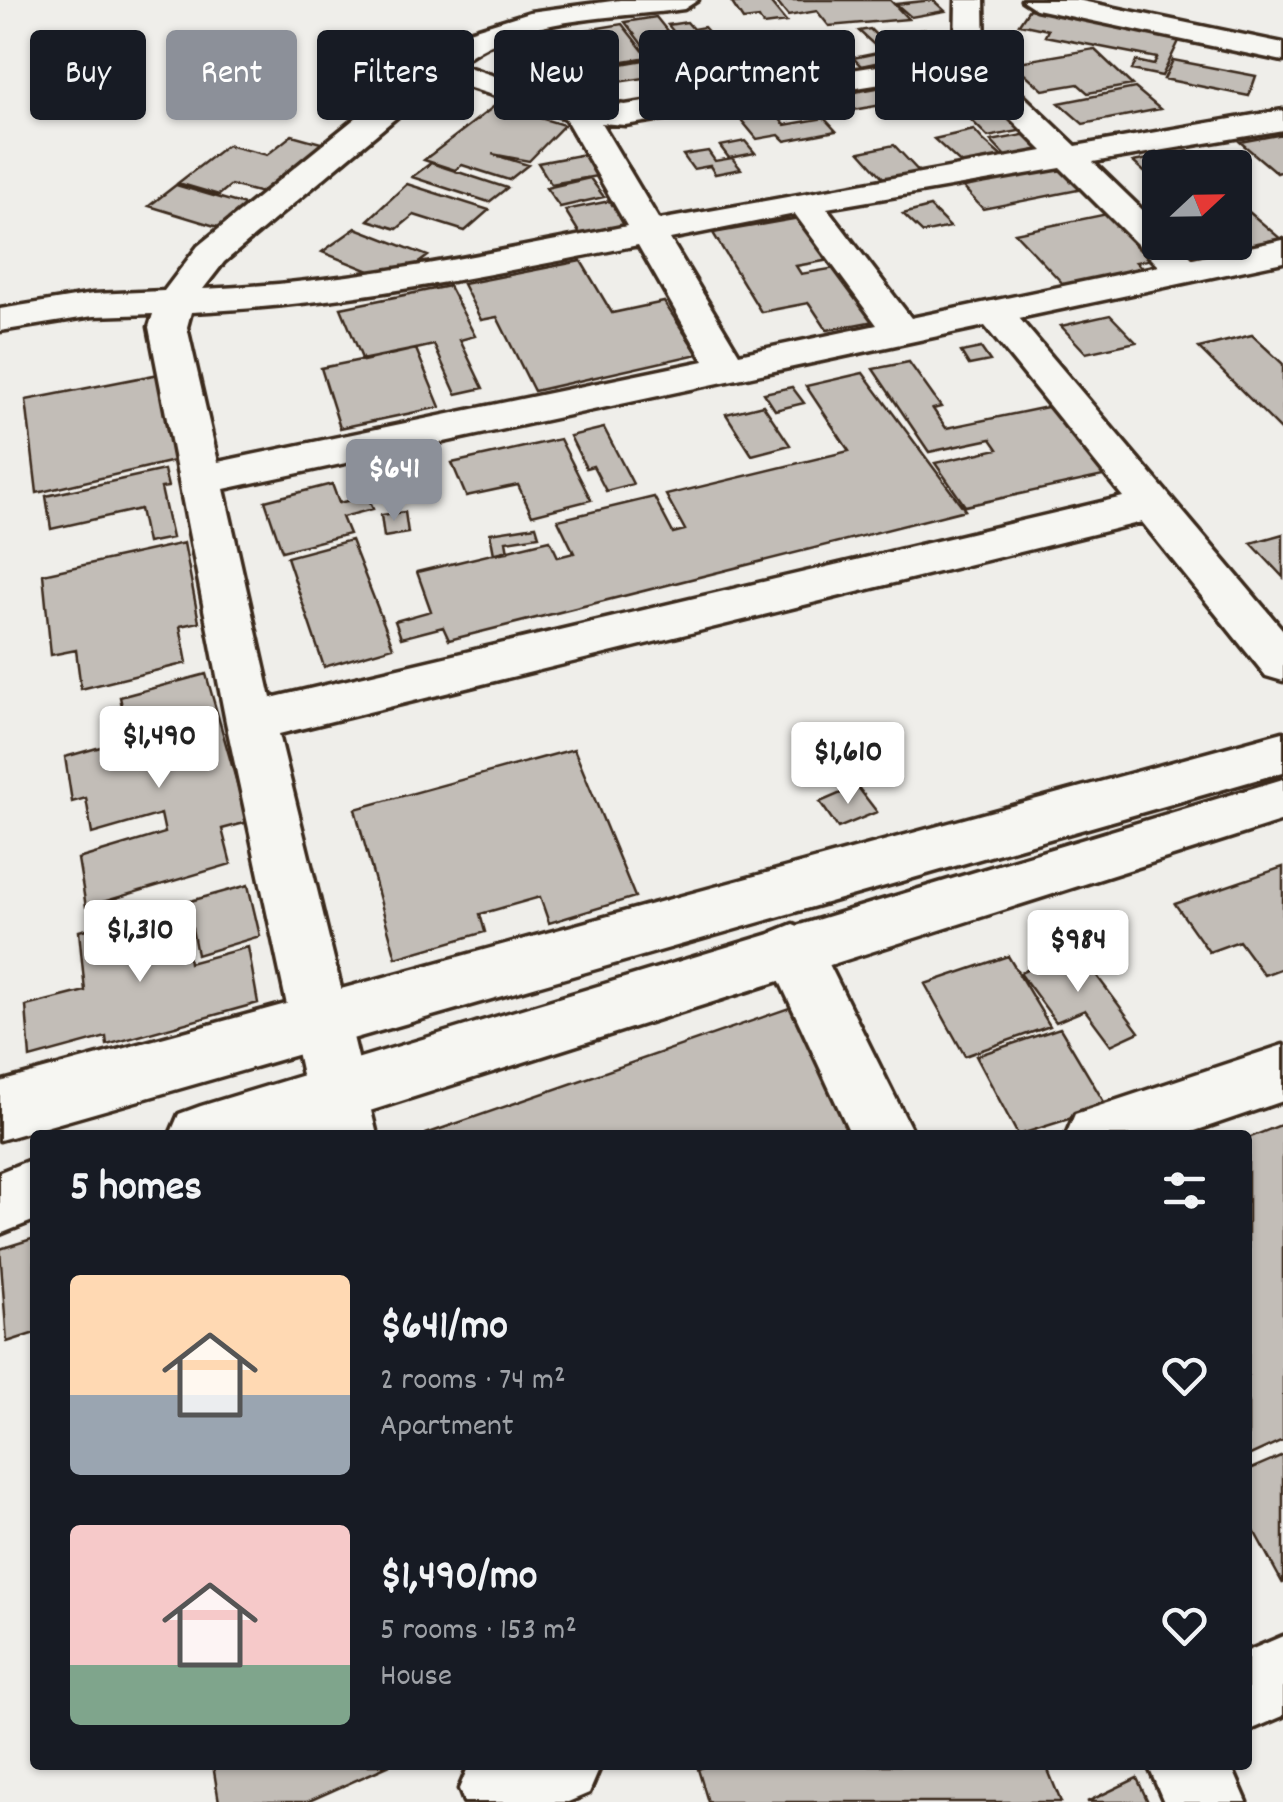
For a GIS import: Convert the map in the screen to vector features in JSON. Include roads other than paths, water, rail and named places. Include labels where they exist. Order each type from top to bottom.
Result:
[{"type":"street","points":[[469,30],[476,22],[530,21],[684,0]]},
{"type":"street","points":[[970,0],[970,30]]},
{"type":"street","points":[[1036,0],[1283,52]]},
{"type":"street","points":[[619,116],[875,76]]},
{"type":"street","points":[[1024,117],[1185,271]]},
{"type":"street","points":[[340,1113],[251,722],[168,328],[175,300],[211,254],[371,120]]},
{"type":"street","points":[[583,120],[728,368]]},
{"type":"street","points":[[0,320],[93,305],[332,292],[804,202],[1283,120]]},
{"type":"street","points":[[804,202],[902,330]]},
{"type":"street","points":[[201,480],[1283,251]]},
{"type":"street","points":[[992,310],[1156,504],[1283,664]]},
{"type":"street","points":[[251,722],[1156,504]]},
{"type":"street","points":[[0,1112],[1283,752]]},
{"type":"street","points":[[233,1130],[340,1113],[793,949],[1283,800]]},
{"type":"street","points":[[793,949],[881,1130]]},
{"type":"street","points":[[1112,1130],[1282,1075]]},
{"type":"street","points":[[0,1204],[30,1192]]},
{"type":"street","points":[[1252,1690],[1283,1675]]},
{"type":"street","points":[[1190,1770],[1206,1802]]}]
